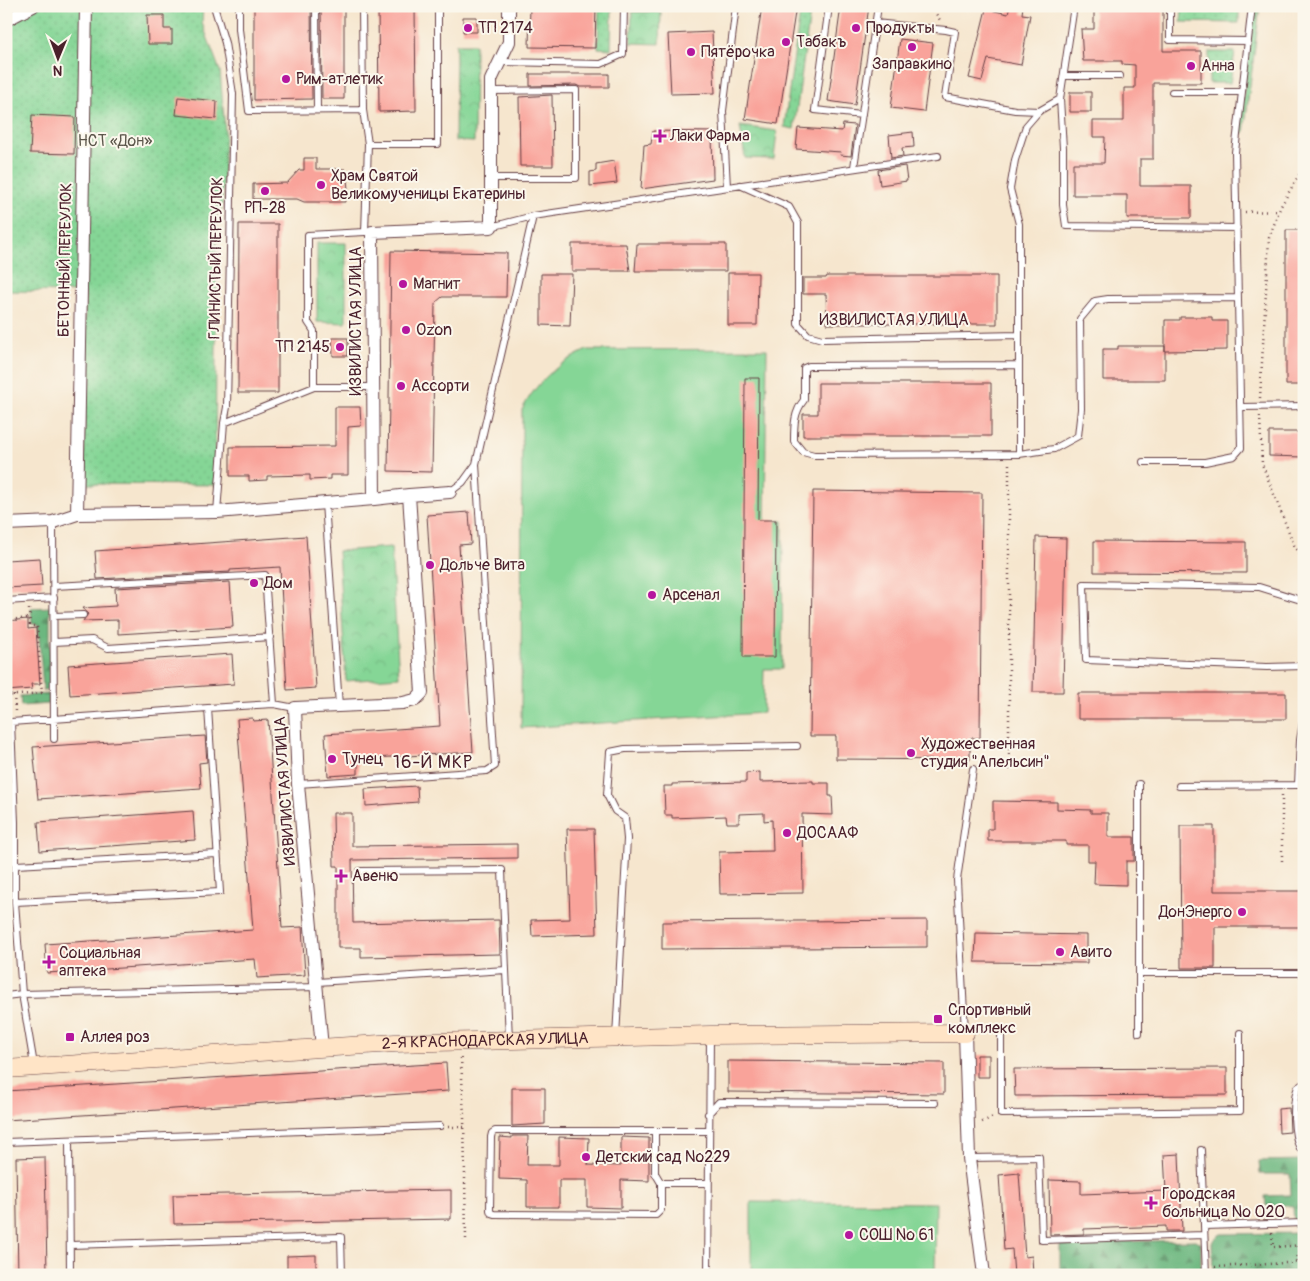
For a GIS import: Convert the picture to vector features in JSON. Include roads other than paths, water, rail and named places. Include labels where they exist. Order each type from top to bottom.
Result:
[{"type":"street","points":[[6,20],[33,6]]},
{"type":"street","name":"БЕТОННЫЙ ПЕРЕУЛОК","points":[[77,514],[86,6]]},
{"type":"street","points":[[491,227],[491,80],[509,42],[509,6]]},
{"type":"street","name":"ИЗВИЛИСТАЯ УЛИЦА","points":[[374,499],[369,232],[491,227]]},
{"type":"street","points":[[6,524],[53,522],[77,514],[217,512],[450,492]]},
{"type":"street","name":"ИЗВИЛИСТАЯ УЛИЦА","points":[[322,1048],[298,784],[295,708],[403,703],[415,700],[422,693],[409,495]]},
{"type":"street","points":[[965,1033],[969,1158],[984,1275]]},
{"type":"street","name":"2-Я КРАСНОДАРСКАЯ УЛИЦА","points":[[6,1069],[395,1043],[710,1035],[965,1033]]},
{"type":"lane","name":"ГЛИНИСТЫЙ ПЕРЕУЛОК","points":[[214,6],[225,43],[234,94],[227,407],[217,512]]},
{"type":"lane","points":[[239,6],[239,29],[249,111],[363,110]]},
{"type":"lane","points":[[316,6],[317,110]]},
{"type":"lane","points":[[314,386],[314,331],[308,322],[308,235],[369,232],[368,144],[363,110],[362,6]]},
{"type":"lane","points":[[368,144],[438,144],[438,6]]},
{"type":"lane","points":[[498,62],[601,64],[623,54],[624,6]]},
{"type":"lane","points":[[727,187],[723,111],[736,6]]},
{"type":"lane","points":[[829,6],[815,110],[862,115]]},
{"type":"lane","points":[[854,167],[878,6]]},
{"type":"lane","points":[[1074,6],[1060,99],[1063,148],[1063,205],[1066,226],[1237,228]]},
{"type":"lane","points":[[1170,6],[1170,40],[1248,41]]},
{"type":"lane","points":[[1143,462],[1205,462],[1234,456],[1241,448],[1235,152],[1252,6]]},
{"type":"lane","points":[[875,23],[955,32],[945,96],[1015,110],[1039,110]]},
{"type":"lane","points":[[1064,76],[1120,76]]},
{"type":"lane","points":[[490,178],[576,178],[576,90],[491,91]]},
{"type":"lane","points":[[1172,92],[1242,92]]},
{"type":"lane","points":[[1019,454],[1019,224],[1010,189],[1015,160],[1026,126],[1039,110],[1060,99]]},
{"type":"lane","name":"ИЗВИЛИСТАЯ УЛИЦА","points":[[491,227],[533,216],[938,156]]},
{"type":"lane","name":"ИЗВИЛИСТАЯ УЛИЦА","points":[[739,185],[789,208],[798,223],[798,324],[808,335],[822,340],[1019,336]]},
{"type":"lane","points":[[298,784],[487,771],[494,766],[476,464],[533,216]]},
{"type":"lane","points":[[1019,365],[809,366],[804,368],[804,400],[798,407],[794,422],[794,441],[804,452],[814,455],[1019,454],[1054,449],[1078,436],[1081,409],[1080,319],[1095,301],[1108,299],[1238,298]]},
{"type":"lane","points":[[224,423],[314,386],[373,387]]},
{"type":"lane","points":[[1240,407],[1304,406]]},
{"type":"lane","points":[[450,492],[463,482],[476,464]]},
{"type":"lane","points":[[325,503],[339,706]]},
{"type":"lane","points":[[53,522],[54,739]]},
{"type":"lane","points":[[54,586],[265,575],[274,704]]},
{"type":"lane","points":[[1304,601],[1259,587],[1084,584],[1086,660],[1304,666]]},
{"type":"lane","points":[[6,600],[54,598]]},
{"type":"lane","points":[[54,616],[83,616]]},
{"type":"lane","points":[[54,642],[92,640],[108,648],[270,637]]},
{"type":"lane","points":[[34,1066],[22,994],[15,902],[16,865],[11,722],[274,704],[295,708]]},
{"type":"lane","points":[[15,902],[220,892],[208,708]]},
{"type":"lane","points":[[1179,786],[1298,785],[1300,740],[1304,716]]},
{"type":"lane","points":[[616,1038],[627,839],[625,818],[615,811],[607,795],[610,752],[625,749],[798,746]]},
{"type":"lane","points":[[965,1033],[957,880],[973,769]]},
{"type":"lane","points":[[1139,784],[1139,1034]]},
{"type":"lane","points":[[6,822],[15,822]]},
{"type":"lane","points":[[16,865],[217,854]]},
{"type":"lane","points":[[360,872],[502,870],[509,1040]]},
{"type":"lane","points":[[6,996],[317,985],[506,970]]},
{"type":"lane","points":[[1139,973],[1304,973]]},
{"type":"lane","points":[[1001,1033],[1001,1114],[1240,1111],[1240,1033]]},
{"type":"lane","points":[[708,1275],[710,1035]]},
{"type":"lane","points":[[1304,1084],[1298,1087],[1294,1095],[1296,1141],[1300,1148],[1304,1149]]},
{"type":"lane","points":[[708,1114],[719,1102],[935,1103]]},
{"type":"lane","points":[[6,1142],[440,1126]]},
{"type":"lane","points":[[655,1131],[655,1173],[661,1183],[661,1210],[656,1215],[491,1213],[491,1136],[495,1131],[655,1131],[708,1131]]},
{"type":"lane","points":[[69,1140],[70,1275]]},
{"type":"lane","points":[[1201,1150],[1206,1271]]},
{"type":"lane","points":[[969,1158],[1039,1157],[1042,1240],[1204,1235]]},
{"type":"lane","points":[[661,1183],[708,1183]]},
{"type":"lane","points":[[1204,1226],[1304,1223]]},
{"type":"lane","points":[[70,1245],[340,1237],[342,1275]]},
{"type":"place","name":"ТП 2174","points":[[468,28]]},
{"type":"place","name":"Продукты","points":[[856,28]]},
{"type":"place","name":"Табакъ","points":[[786,42]]},
{"type":"place","name":"Заправкино","points":[[912,47]]},
{"type":"place","name":"Пятёрочка","points":[[691,52]]},
{"type":"place","name":"Анна","points":[[1191,66]]},
{"type":"place","name":"Рим-атлетик","points":[[286,79]]},
{"type":"place","name":"Лаки Фарма","points":[[660,136]]},
{"type":"place","name":"Храм Святой Великомученицы Екатерины","points":[[321,185]]},
{"type":"place","name":"РП-28","points":[[265,191]]},
{"type":"place","name":"Магнит","points":[[403,284]]},
{"type":"place","name":"Ozon","points":[[406,330]]},
{"type":"place","name":"ТП 2145","points":[[340,347]]},
{"type":"place","name":"Ассорти","points":[[401,386]]},
{"type":"place","name":"Дольче Вита","points":[[430,565]]},
{"type":"place","name":"Дом","points":[[254,583]]},
{"type":"place","name":"Арсенал","points":[[652,595]]},
{"type":"place","name":"Художественная студия \"Апельсин\"","points":[[911,753]]},
{"type":"place","name":"Тунец","points":[[332,759]]},
{"type":"place","name":"ДОСААФ","points":[[787,833]]},
{"type":"place","name":"Авеню","points":[[341,876]]},
{"type":"place","name":"ДонЭнерго","points":[[1242,912]]},
{"type":"place","name":"Авито","points":[[1060,952]]},
{"type":"place","name":"Социальная аптека","points":[[49,962]]},
{"type":"place","name":"Спортивный комплекс","points":[[938,1019]]},
{"type":"place","name":"Аллея роз","points":[[70,1037]]},
{"type":"place","name":"Детский сад №229","points":[[586,1157]]},
{"type":"place","name":"Городская больница № 020","points":[[1151,1203]]},
{"type":"place","name":"СОШ № 61","points":[[849,1235]]},
{"type":"district","name":"16-Й МКР","points":[[433,762]]},
{"type":"park label","name":"НСТ «Дон»","points":[[115,141]]}]
